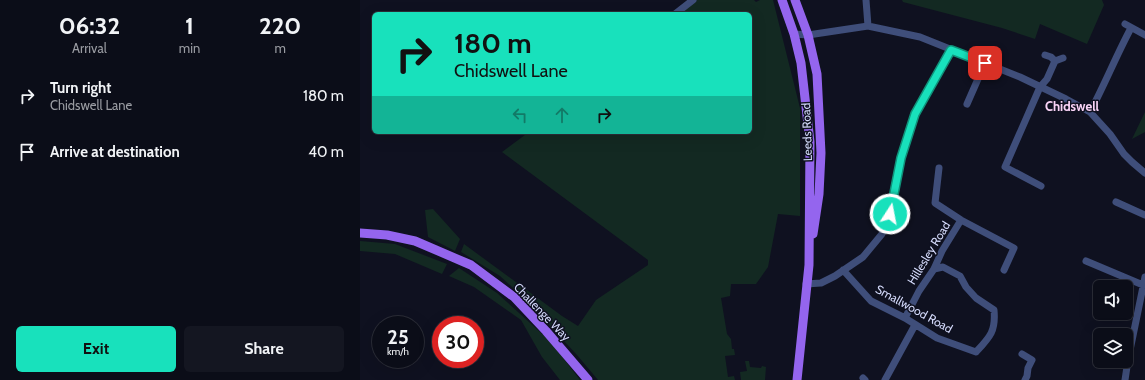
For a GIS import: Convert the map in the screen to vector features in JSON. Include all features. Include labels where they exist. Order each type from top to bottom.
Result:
[{"type":"main road","name":"Leeds Road","points":[[782,0],[794,34],[801,62],[810,142],[809,265]]},
{"type":"main road","name":"Leeds Road","points":[[795,0],[808,35],[817,74],[821,152],[819,194],[806,284],[796,380]]},
{"type":"main road","name":"Challenge Way","points":[[360,233],[415,241],[471,265],[514,297],[546,331],[588,380]]},
{"type":"street","points":[[678,12],[693,0]]},
{"type":"street","points":[[866,0],[868,26]]},
{"type":"street","points":[[794,34],[808,35],[868,26],[920,37],[1066,98],[1090,112],[1110,134],[1124,154],[1145,173]]},
{"type":"street","points":[[1090,112],[1110,74],[1128,26],[1145,35]]},
{"type":"street","points":[[806,284],[821,283],[863,257],[882,234],[890,214],[901,158],[915,114],[951,50]]},
{"type":"street","points":[[1045,54],[1055,61]]},
{"type":"street","points":[[1041,186],[1005,166],[1040,87],[1047,78],[1055,61],[1063,58]]},
{"type":"street","points":[[967,104],[985,63]]},
{"type":"street","points":[[939,168],[935,203],[961,220],[1014,248],[1004,270]]},
{"type":"street","points":[[1116,202],[1145,215]]},
{"type":"street","name":"Hillesley Road","points":[[905,318],[919,291],[934,269],[942,251],[961,220]]},
{"type":"street","points":[[1086,261],[1143,285]]},
{"type":"street","name":"Smallwood Road","points":[[843,270],[871,301],[905,318],[938,338],[976,352],[990,336],[995,321],[994,310],[976,298],[966,287],[960,276],[943,268],[934,269]]},
{"type":"street","points":[[1133,331],[1145,277]]},
{"type":"street","points":[[885,380],[915,325]]},
{"type":"street","points":[[1022,354],[1032,360],[1025,380]]},
{"type":"street","points":[[1125,380],[1126,368]]},
{"type":"green space","points":[[697,0],[754,0],[756,2],[760,0],[773,0],[800,108],[800,216],[778,214],[768,267],[756,284],[731,284],[730,296],[721,298],[727,334],[731,339],[732,349],[734,349],[735,355],[725,356],[728,377],[734,376],[735,380],[598,380],[524,298],[500,276],[461,252],[464,244],[562,316],[578,326],[596,300],[648,265],[648,260],[502,152],[526,134],[752,134],[752,12],[682,12]]},
{"type":"green space","points":[[902,0],[1102,0],[1104,5],[1087,44],[1040,24],[1035,39],[1002,28],[903,2]]},
{"type":"green space","points":[[1145,112],[1145,132],[1132,139]]},
{"type":"green space","points":[[433,209],[460,239],[455,251],[428,237],[425,210]]},
{"type":"green space","points":[[360,241],[395,244],[447,264],[442,274],[395,254],[360,251]]},
{"type":"green space","points":[[459,268],[497,293],[550,341],[580,380],[560,380],[542,357],[521,320],[474,287],[449,276]]},
{"type":"green space","points":[[745,361],[749,361],[750,367],[766,367],[765,380],[741,380],[740,372],[747,371]]},
{"type":"district","name":"Chidswell","points":[[1072,106]]},
{"type":"route","points":[[890,214],[901,158],[915,114],[951,50],[985,63]]}]
